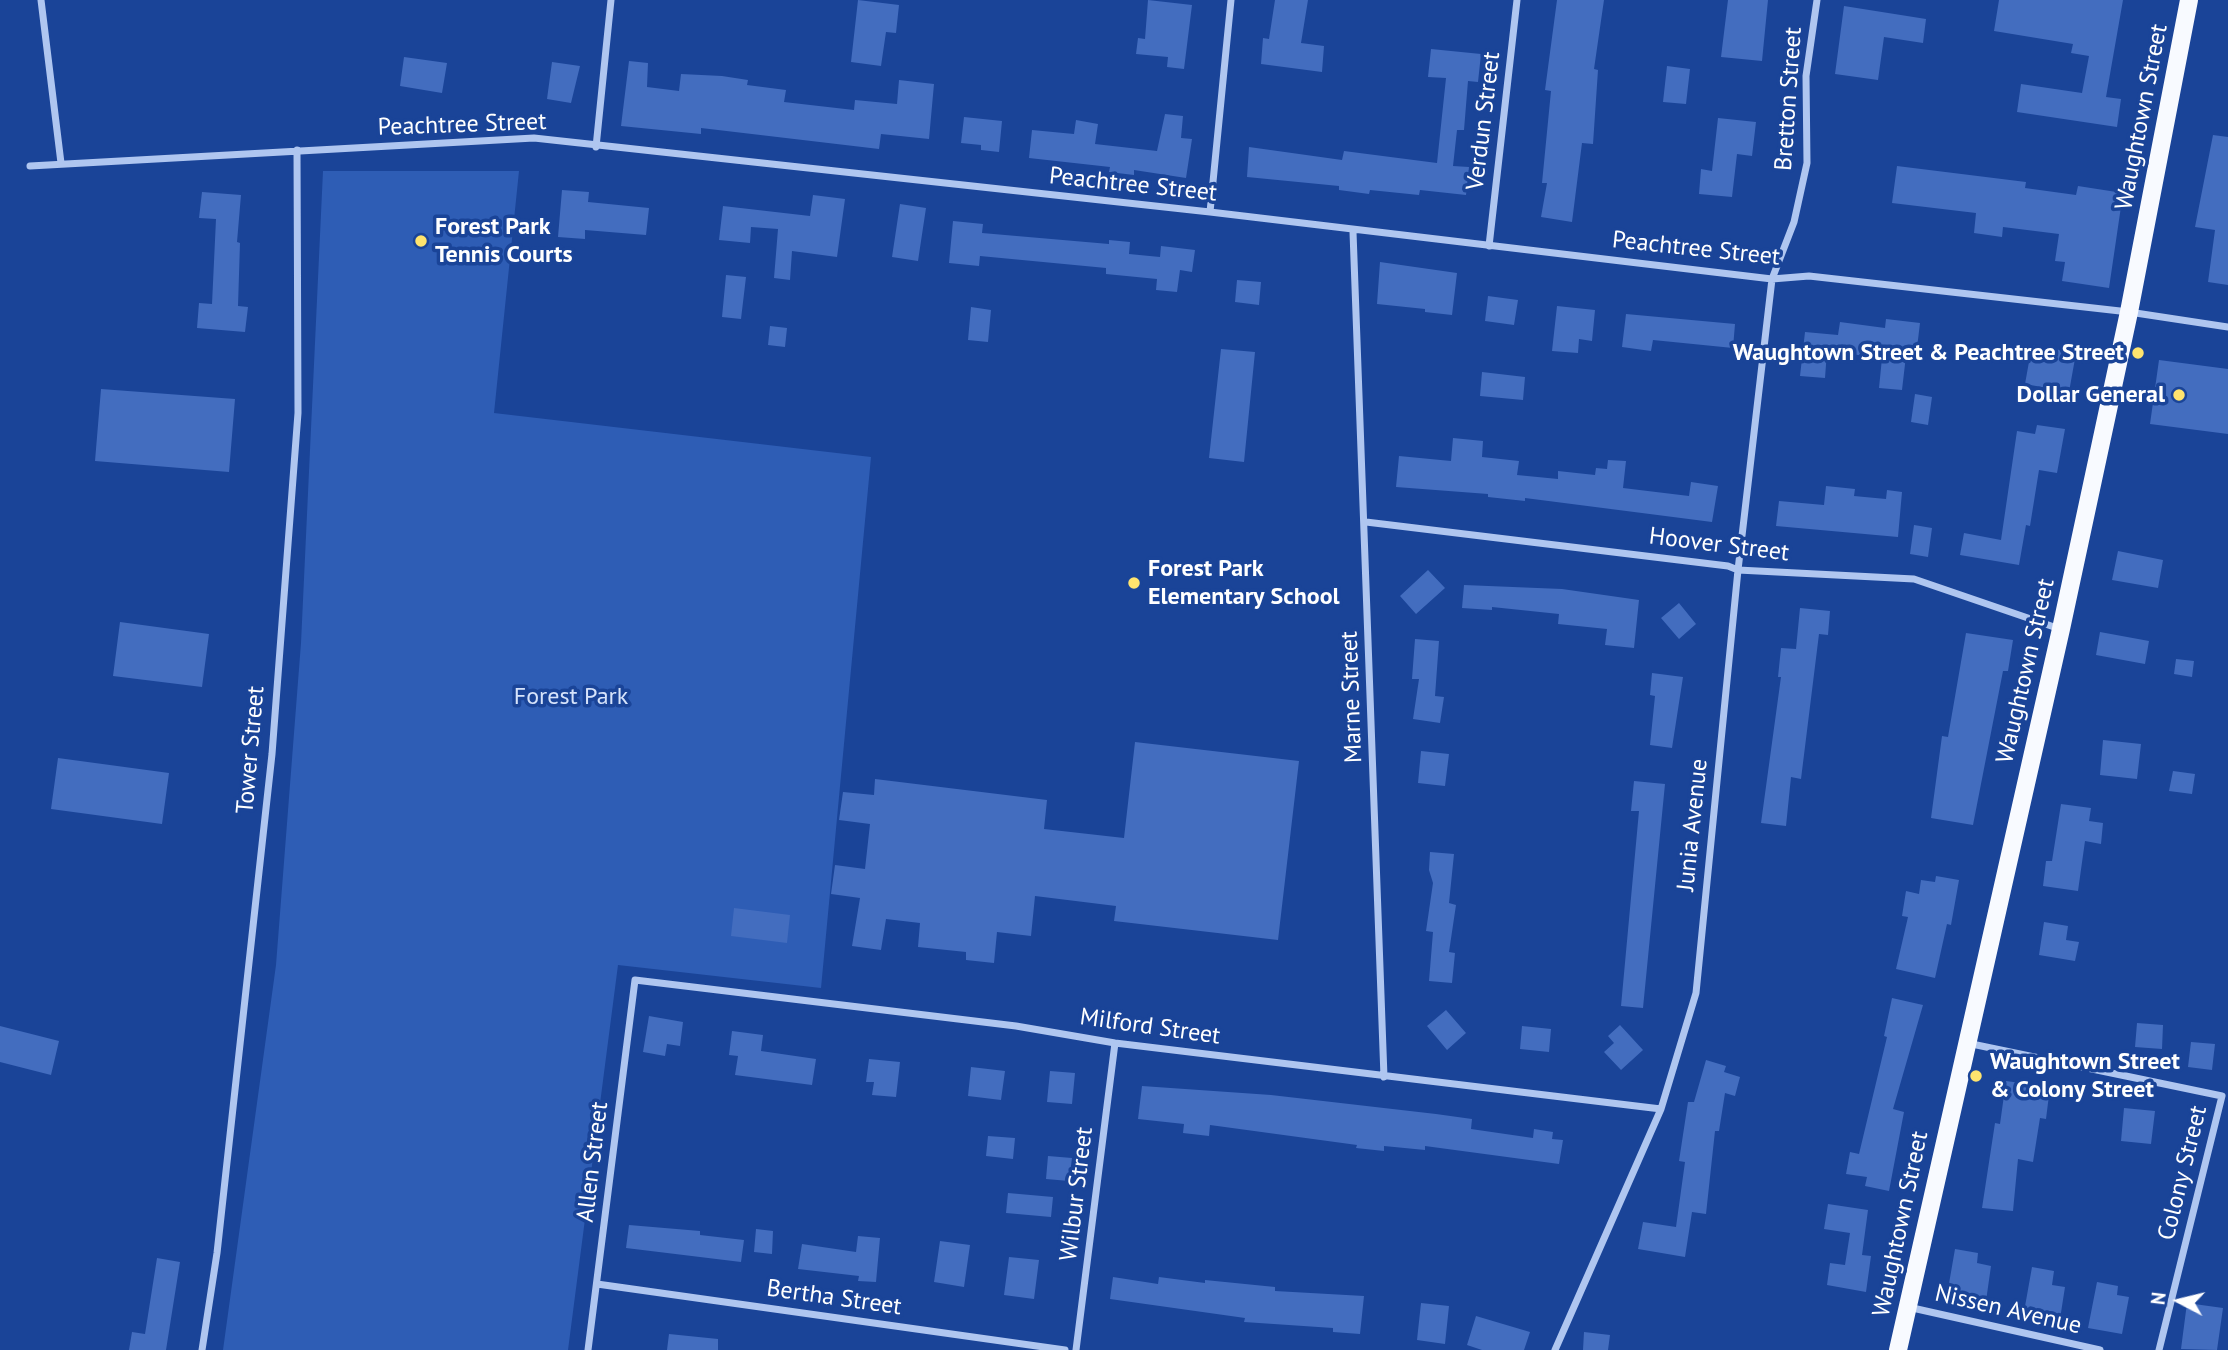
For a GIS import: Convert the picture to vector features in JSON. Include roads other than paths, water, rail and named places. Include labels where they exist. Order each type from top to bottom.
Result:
[{"type":"main road","name":"Waughtown Street","points":[[1898,1350],[2061,629],[2129,312],[2189,0]]},
{"type":"street","points":[[41,0],[61,163]]},
{"type":"street","points":[[596,147],[611,0]]},
{"type":"street","points":[[1210,212],[1231,0]]},
{"type":"street","name":"Verdun Street","points":[[1489,246],[1517,0]]},
{"type":"street","name":"Bretton Street","points":[[1772,279],[1794,222],[1807,163],[1806,76],[1817,0]]},
{"type":"street","name":"Peachtree Street","points":[[30,166],[534,138],[596,147],[1210,212],[1353,232],[1772,279],[1809,276],[2129,312],[2228,327]]},
{"type":"street","name":"Tower Street","points":[[202,1350],[217,1253],[272,754],[298,413],[297,150]]},
{"type":"street","name":"Marne Street","points":[[1353,232],[1366,522],[1384,1077]]},
{"type":"street","name":"Junia Avenue","points":[[1555,1350],[1661,1109],[1696,993],[1738,570],[1772,279]]},
{"type":"street","name":"Hoover Street","points":[[1366,522],[1728,566],[1738,570],[1914,579],[2061,629]]},
{"type":"street","name":"Milford Street","points":[[635,980],[1016,1026],[1115,1044],[1661,1109]]},
{"type":"street","name":"Allen Street","points":[[588,1350],[635,980]]},
{"type":"street","name":"Colony Street","points":[[1966,1043],[2222,1096],[2158,1350]]},
{"type":"street","name":"Wilbur Street","points":[[1076,1350],[1115,1044]]},
{"type":"street","name":"Bertha Street","points":[[597,1284],[1065,1350]]},
{"type":"street","name":"Nissen Avenue","points":[[1908,1307],[2100,1350]]},
{"type":"place","name":"Forest Park Tennis Courts","points":[[421,241]]},
{"type":"place","name":"Waughtown Street & Peachtree Street","points":[[2138,353]]},
{"type":"place","name":"Dollar General","points":[[2179,395]]},
{"type":"place","name":"Forest Park Elementary School","points":[[1134,583]]},
{"type":"place","name":"Waughtown Street & Colony Street","points":[[1976,1076]]},
{"type":"park label","name":"Forest Park","points":[[571,697]]}]
